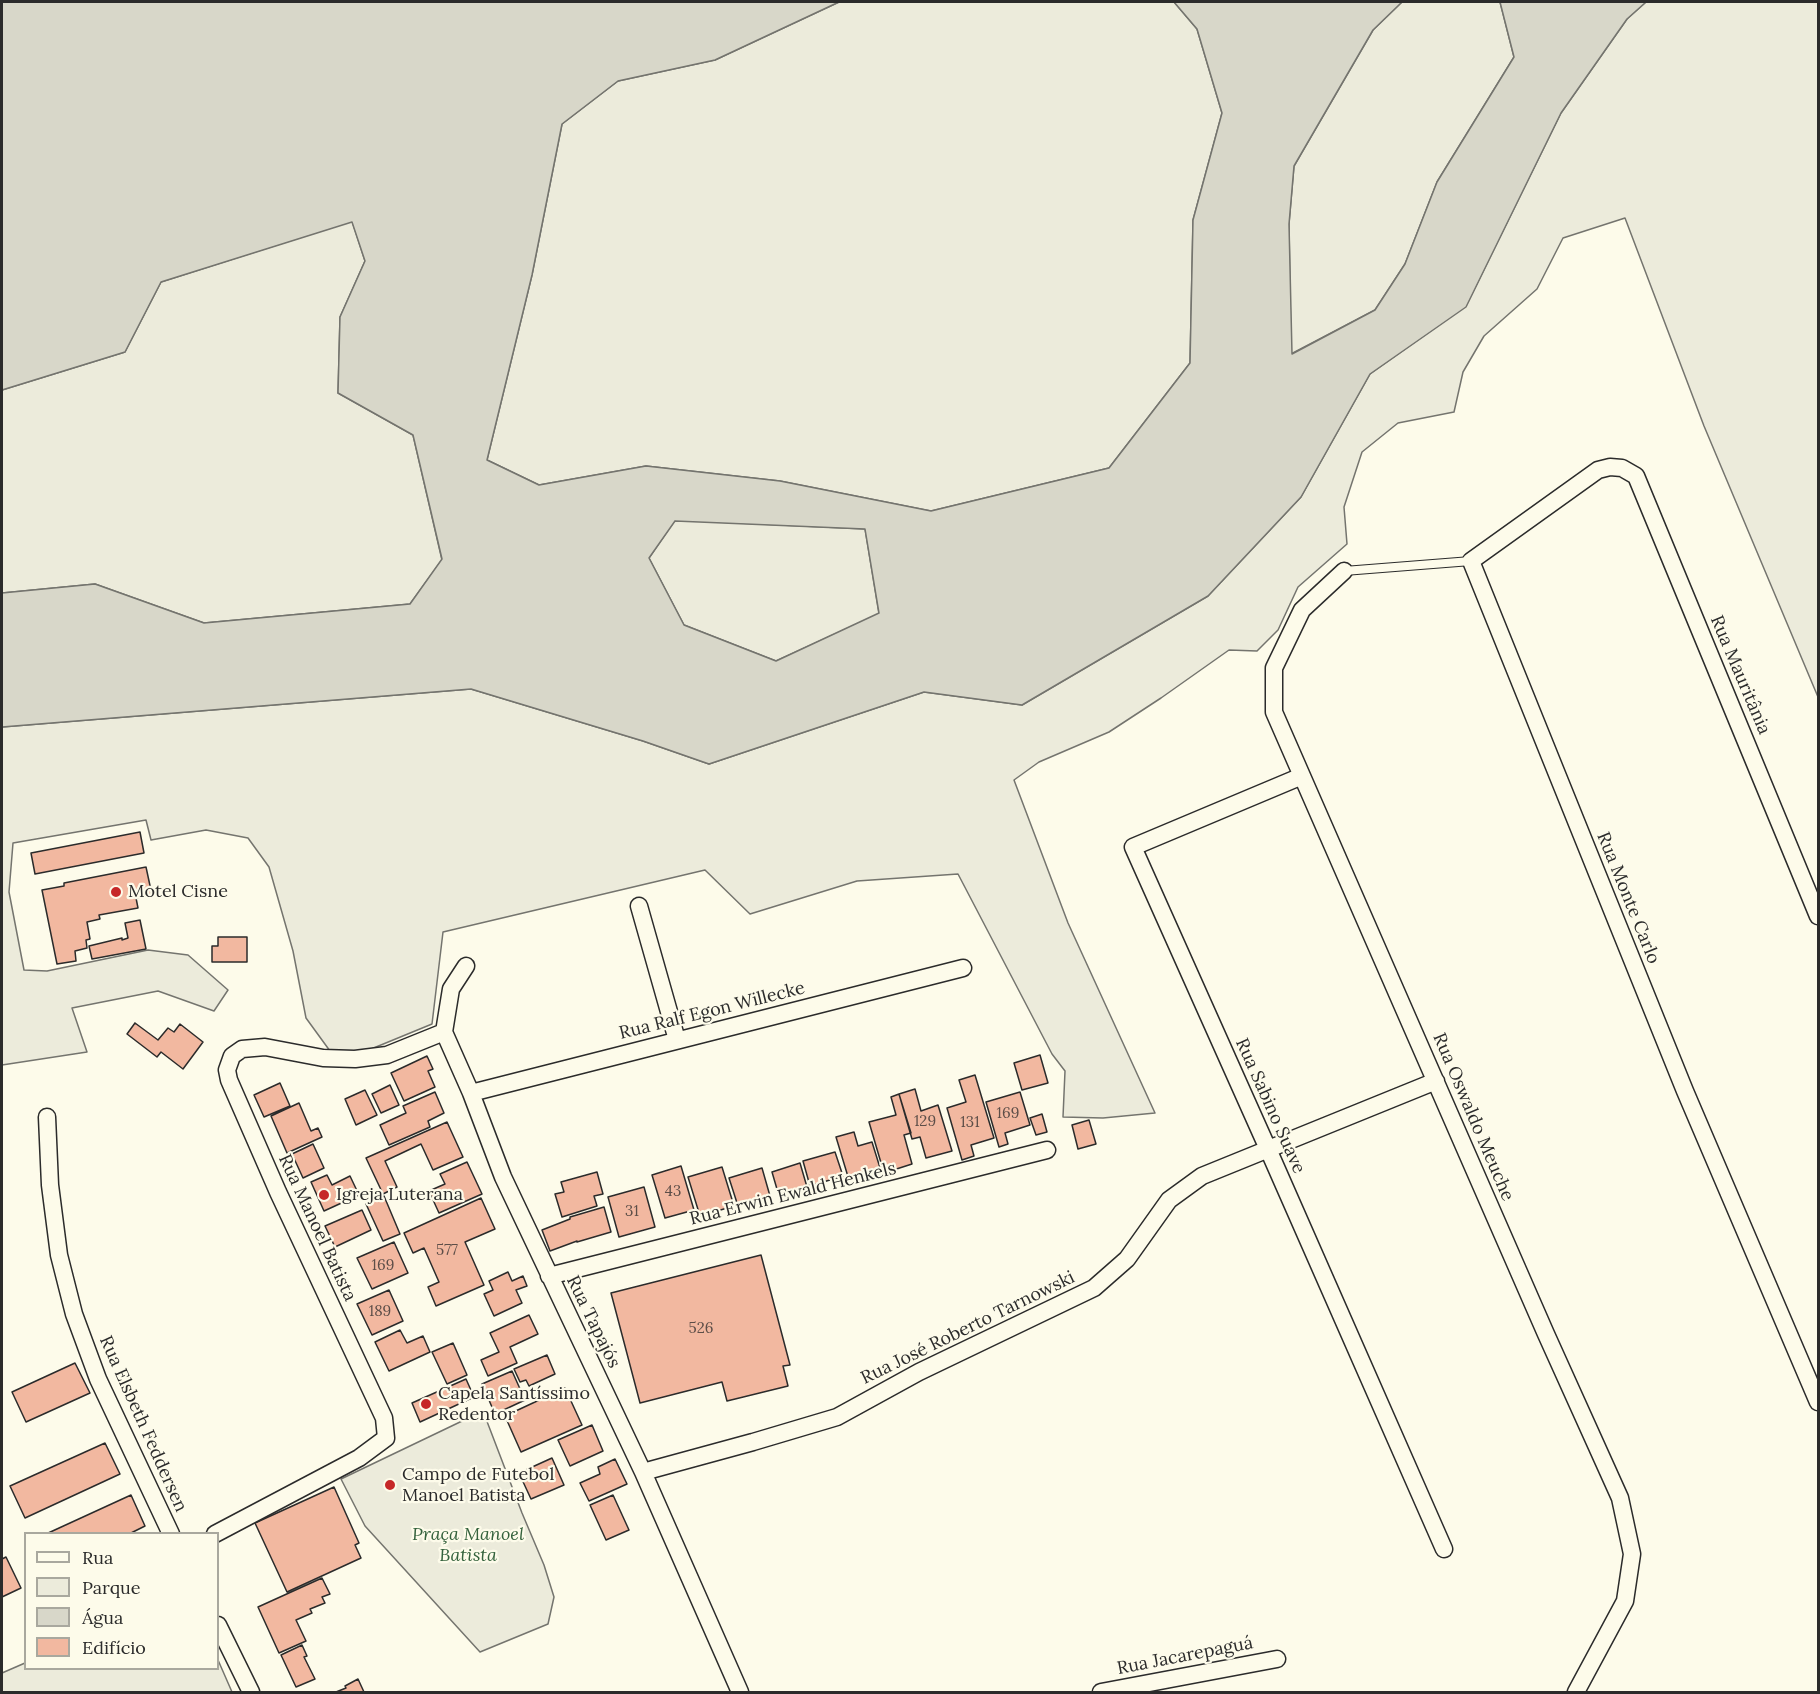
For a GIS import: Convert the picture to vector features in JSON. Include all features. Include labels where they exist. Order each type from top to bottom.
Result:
[{"type":"street","name":"Rua Mauritânia","points":[[1471,561],[1598,470],[1610,467],[1622,468],[1636,476],[1818,916]]},
{"type":"street","name":"Rua Monte Carlo","points":[[1471,561],[1685,1091],[1818,1402]]},
{"type":"street","name":"Rua Oswaldo Meuche","points":[[1344,571],[1302,610],[1274,668],[1274,712],[1620,1498],[1632,1554],[1625,1601],[1576,1692]]},
{"type":"street","name":"Rua Sabino Suave","points":[[1302,776],[1133,847],[1444,1548]]},
{"type":"street","points":[[639,906],[677,1040]]},
{"type":"street","points":[[444,1032],[451,989],[466,966]]},
{"type":"street","name":"Rua Ralf Egon Willecke","points":[[471,1093],[963,968]]},
{"type":"street","name":"Rua Tapajós","points":[[444,1032],[471,1093],[503,1177],[643,1472],[740,1692]]},
{"type":"street","name":"Rua Manoel Batista","points":[[217,1532],[359,1458],[386,1438],[384,1418],[278,1192],[229,1080],[227,1070],[232,1056],[242,1049],[265,1047],[323,1058],[355,1059],[387,1055],[444,1032]]},
{"type":"street","name":"Rua José Roberto Tarnowski","points":[[643,1472],[837,1417],[919,1372],[1094,1288],[1127,1258],[1169,1200],[1202,1176],[1436,1081]]},
{"type":"street","name":"Rua Elsbeth Feddersen","points":[[47,1118],[50,1185],[59,1255],[75,1314],[98,1378],[171,1532]]},
{"type":"street","name":"Rua Erwin Ewald Henkels","points":[[549,1276],[1047,1150]]},
{"type":"street","points":[[219,1627],[251,1692]]},
{"type":"street","name":"Rua Jacarepaguá","points":[[1101,1692],[1277,1659]]},
{"type":"lane","points":[[1344,571],[1471,561]]},
{"type":"green space","points":[[839,2],[1174,2],[1197,29],[1222,113],[1193,220],[1190,363],[1109,468],[931,511],[780,481],[646,466],[539,485],[487,460],[532,275],[562,124],[618,81],[715,60]]},
{"type":"green space","points":[[1402,2],[1500,2],[1514,57],[1437,182],[1405,264],[1375,310],[1291,354],[1289,224],[1294,166],[1373,30]]},
{"type":"green space","points":[[1646,2],[1818,2],[1818,697],[1704,426],[1625,218],[1563,238],[1537,289],[1484,336],[1463,372],[1454,412],[1398,423],[1362,452],[1344,507],[1347,544],[1298,587],[1278,630],[1257,651],[1229,650],[1109,732],[1039,762],[1014,780],[1068,923],[1155,1113],[1103,1118],[1063,1117],[1065,1071],[1052,1054],[958,874],[857,881],[750,914],[705,870],[443,932],[432,1024],[359,1054],[330,1051],[306,1018],[293,951],[269,867],[248,838],[206,830],[151,840],[146,820],[13,843],[9,892],[24,970],[47,971],[148,950],[188,955],[228,990],[214,1011],[158,991],[72,1008],[87,1052],[2,1065],[2,727],[471,689],[643,741],[709,764],[924,692],[1022,705],[1208,596],[1301,497],[1370,374],[1466,306],[1561,113],[1627,19]]},
{"type":"green space","points":[[352,221],[365,261],[340,317],[338,393],[413,435],[442,560],[410,604],[204,623],[95,584],[2,593],[2,390],[125,352],[161,282]]},
{"type":"green space","points":[[675,520],[865,529],[879,614],[776,661],[684,625],[649,558]]},
{"type":"green space","name":"Praça Manoel Batista","points":[[483,1411],[544,1565],[554,1597],[548,1624],[480,1652],[365,1526],[341,1479]]},
{"type":"green space","points":[[219,1662],[232,1692],[2,1692],[2,1673],[24,1663],[24,1670],[219,1670]]},
{"type":"water","points":[[2,2],[839,2],[715,60],[618,81],[562,124],[532,275],[487,460],[539,485],[646,466],[780,481],[931,511],[1109,468],[1190,363],[1193,220],[1222,113],[1197,29],[1174,2],[1402,2],[1373,30],[1294,166],[1289,224],[1292,354],[1375,310],[1405,264],[1437,182],[1514,57],[1500,2],[1646,2],[1627,19],[1561,113],[1466,307],[1370,374],[1301,497],[1208,596],[1022,705],[924,692],[709,764],[643,741],[471,689],[2,727],[2,593],[95,584],[204,623],[410,604],[442,559],[413,435],[338,393],[340,317],[365,261],[352,222],[161,282],[125,352],[2,390]],"holes":[[[675,521],[865,529],[879,613],[776,661],[684,625],[649,558]]]},
{"type":"building","points":[[140,832],[144,853],[35,874],[31,853]]},
{"type":"building","points":[[146,867],[152,895],[136,898],[138,908],[99,915],[100,919],[87,922],[90,939],[86,940],[87,948],[75,951],[76,961],[57,964],[42,890],[64,886],[64,883]]},
{"type":"building","points":[[140,920],[146,949],[92,959],[89,946],[128,938],[125,923]]},
{"type":"building","points":[[218,937],[247,937],[247,962],[212,962],[212,946],[218,946]]},
{"type":"building","points":[[135,1023],[158,1040],[168,1028],[174,1032],[180,1024],[203,1042],[183,1069],[161,1052],[157,1057],[127,1034]]},
{"type":"building","points":[[1040,1055],[1048,1083],[1022,1090],[1014,1063]]},
{"type":"building","points":[[427,1056],[433,1069],[428,1071],[435,1087],[404,1101],[391,1073]]},
{"type":"building","points":[[975,1075],[994,1138],[971,1145],[974,1156],[962,1160],[947,1108],[966,1102],[959,1080]]},
{"type":"building","points":[[280,1083],[290,1106],[264,1117],[254,1095]]},
{"type":"building","points":[[390,1085],[399,1105],[381,1113],[372,1094]]},
{"type":"building","points":[[915,1089],[921,1111],[938,1105],[952,1151],[926,1158],[920,1137],[912,1139],[899,1094]]},
{"type":"building","points":[[365,1090],[377,1115],[356,1125],[345,1099]]},
{"type":"building","points":[[435,1092],[444,1113],[428,1121],[430,1127],[389,1145],[380,1125],[406,1113],[403,1106]]},
{"type":"building","points":[[1020,1092],[1030,1125],[1005,1133],[1008,1144],[999,1147],[986,1102]]},
{"type":"building","points":[[899,1094],[911,1133],[904,1135],[912,1164],[884,1173],[869,1122],[896,1115],[891,1097]]},
{"type":"building","points":[[299,1103],[311,1131],[318,1128],[322,1137],[287,1153],[271,1116]]},
{"type":"building","points":[[1042,1114],[1047,1132],[1036,1135],[1030,1118]]},
{"type":"building","points":[[1089,1120],[1096,1144],[1078,1149],[1072,1125]]},
{"type":"building","points":[[447,1122],[463,1157],[433,1170],[421,1144],[385,1161],[397,1187],[383,1194],[366,1158]]},
{"type":"building","points":[[854,1132],[858,1146],[872,1142],[881,1171],[849,1180],[836,1137]]},
{"type":"building","points":[[313,1144],[324,1168],[303,1178],[292,1154]]},
{"type":"building","points":[[835,1152],[843,1176],[810,1186],[803,1161]]},
{"type":"building","points":[[467,1162],[482,1194],[439,1213],[429,1191],[445,1184],[440,1174]]},
{"type":"building","points":[[800,1163],[807,1187],[779,1196],[772,1172]]},
{"type":"building","points":[[681,1166],[694,1210],[665,1218],[652,1175]]},
{"type":"building","points":[[722,1167],[734,1206],[700,1216],[688,1177]]},
{"type":"building","points":[[762,1168],[770,1196],[738,1206],[729,1178]]},
{"type":"building","points":[[597,1172],[603,1194],[594,1196],[597,1206],[562,1217],[555,1194],[564,1192],[561,1182]]},
{"type":"building","points":[[327,1175],[332,1185],[350,1176],[359,1195],[324,1211],[311,1182]]},
{"type":"building","points":[[644,1187],[655,1227],[619,1237],[608,1197]]},
{"type":"building","points":[[384,1196],[400,1234],[383,1241],[366,1204]]},
{"type":"building","points":[[481,1198],[495,1229],[465,1242],[484,1285],[436,1306],[428,1287],[439,1282],[424,1248],[413,1253],[404,1233]]},
{"type":"building","points":[[604,1207],[611,1232],[550,1251],[542,1230],[570,1219],[570,1217]]},
{"type":"building","points":[[362,1210],[371,1230],[335,1247],[325,1226]]},
{"type":"building","points":[[394,1242],[408,1273],[372,1289],[357,1258]]},
{"type":"building","points":[[761,1255],[790,1365],[783,1366],[788,1386],[727,1401],[722,1382],[640,1403],[611,1293]]},
{"type":"building","points":[[508,1272],[512,1281],[523,1276],[527,1286],[516,1290],[522,1303],[494,1316],[484,1294],[493,1290],[489,1281]]},
{"type":"building","points":[[389,1290],[403,1321],[372,1335],[357,1304]]},
{"type":"building","points":[[529,1315],[538,1334],[510,1347],[517,1363],[488,1376],[481,1360],[499,1352],[490,1333]]},
{"type":"building","points":[[400,1330],[407,1343],[423,1336],[430,1352],[389,1371],[375,1342]]},
{"type":"building","points":[[453,1343],[467,1375],[447,1384],[432,1352]]},
{"type":"building","points":[[547,1355],[555,1374],[529,1386],[526,1380],[520,1382],[514,1369]]},
{"type":"building","points":[[75,1363],[90,1393],[26,1422],[12,1392]]},
{"type":"building","points":[[512,1371],[525,1400],[495,1414],[482,1384]]},
{"type":"building","points":[[466,1379],[474,1397],[420,1422],[412,1403]]},
{"type":"building","points":[[565,1388],[582,1425],[521,1452],[505,1416]]},
{"type":"building","points":[[592,1425],[603,1451],[570,1466],[558,1440]]},
{"type":"building","points":[[105,1443],[120,1474],[25,1518],[10,1486]]},
{"type":"building","points":[[552,1458],[564,1485],[531,1499],[519,1473]]},
{"type":"building","points":[[615,1459],[627,1484],[589,1501],[580,1483],[600,1474],[598,1467]]},
{"type":"building","points":[[334,1487],[359,1543],[355,1545],[361,1558],[287,1592],[255,1523]]},
{"type":"building","points":[[131,1495],[145,1526],[133,1532],[50,1532]]},
{"type":"building","points":[[613,1495],[629,1530],[606,1540],[590,1505]]},
{"type":"building","points":[[6,1557],[21,1588],[2,1597],[2,1559]]},
{"type":"building","points":[[322,1578],[330,1594],[322,1597],[325,1603],[310,1609],[312,1613],[296,1620],[306,1641],[279,1653],[258,1607]]},
{"type":"building","points":[[302,1645],[307,1656],[304,1657],[315,1679],[296,1687],[281,1655]]},
{"type":"building","points":[[358,1679],[364,1692],[336,1692],[346,1688],[345,1686]]},
{"type":"place","name":"Motel Cisne","points":[[116,892]]},
{"type":"place","name":"Igreja Luterana","points":[[324,1195]]},
{"type":"place","name":"Capela Santíssimo Redentor","points":[[426,1404]]},
{"type":"place","name":"Campo de Futebol Manoel Batista","points":[[390,1485]]}]
